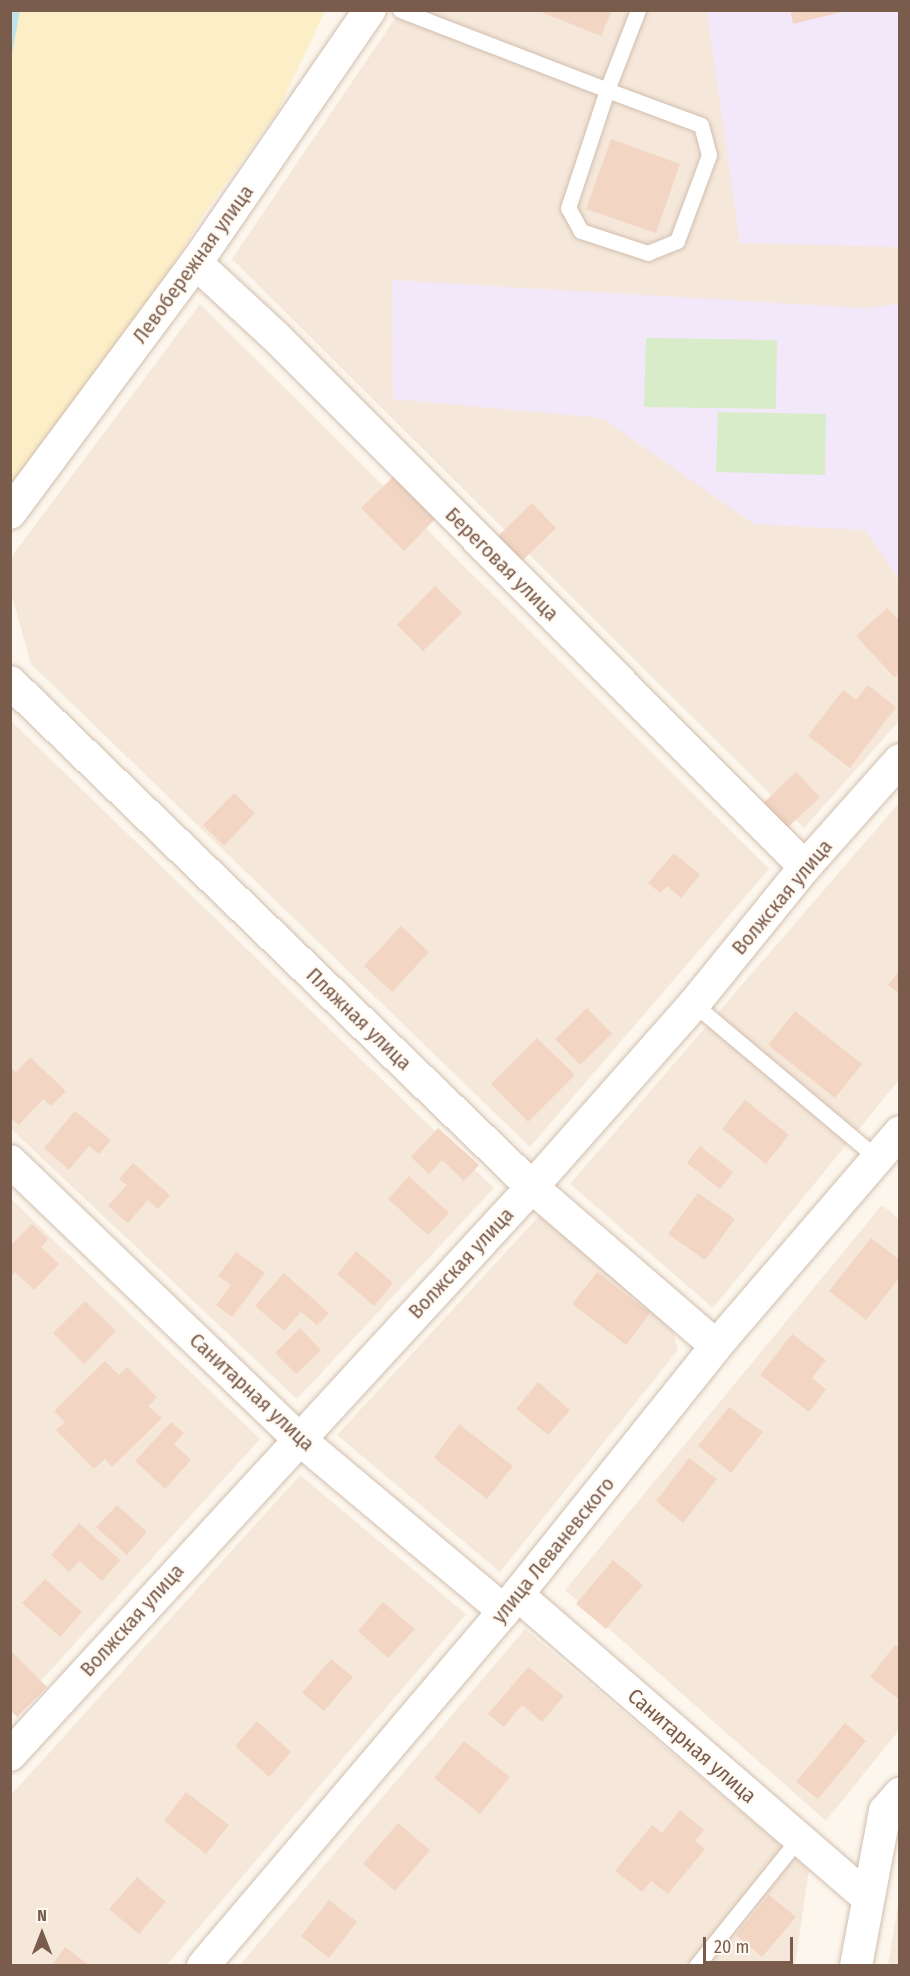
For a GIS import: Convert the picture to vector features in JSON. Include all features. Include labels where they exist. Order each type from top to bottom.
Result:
[{"type":"street","name":"Левобережная улица","points":[[10,513],[196,263],[370,10]]},
{"type":"street","name":"Береговая улица","points":[[196,263],[276,337],[805,867]]},
{"type":"street","name":"Пляжная улица","points":[[10,682],[532,1187],[716,1346]]},
{"type":"street","name":"Волжская улица","points":[[10,1755],[297,1438],[532,1187],[694,1004],[805,867],[900,760]]},
{"type":"street","name":"улица Леваневского","points":[[203,1965],[511,1603],[716,1346],[889,1166],[900,1132]]},
{"type":"street","name":"Санитарная улица","points":[[10,1161],[297,1438],[511,1603],[799,1838],[867,1897]]},
{"type":"street","points":[[856,1965],[867,1897],[895,1807]]},
{"type":"lane","points":[[400,10],[607,90],[701,125],[709,155],[677,241],[648,253],[581,231],[568,207],[607,90],[638,10]]},
{"type":"lane","points":[[694,1004],[889,1166]]},
{"type":"lane","points":[[696,1965],[799,1838]]},
{"type":"shaded area","points":[[400,11],[899,11],[899,721],[804,828],[232,259]]},
{"type":"shaded area","points":[[707,11],[899,11],[899,247],[740,243]]},
{"type":"shaded area","points":[[392,280],[864,308],[899,304],[899,579],[865,530],[754,524],[602,418],[393,399]]},
{"type":"shaded area","points":[[200,304],[769,869],[530,1147],[31,664],[11,593],[10,559]]},
{"type":"shaded area","points":[[10,720],[494,1188],[297,1399],[11,1129]]},
{"type":"shaded area","points":[[899,803],[899,1080],[713,1308],[570,1184]]},
{"type":"shaded area","points":[[11,1199],[260,1439],[11,1714]]},
{"type":"shaded area","points":[[882,1205],[899,1219],[899,1730],[826,1821],[565,1590]]},
{"type":"shaded area","points":[[539,1216],[668,1315],[678,1350],[500,1572],[337,1435]]},
{"type":"shaded area","points":[[300,1475],[466,1614],[167,1965],[11,1966],[11,1795]]},
{"type":"shaded area","points":[[525,1629],[809,1869],[795,1965],[239,1966]]},
{"type":"shaded area","points":[[899,1899],[899,1965],[888,1965]]},
{"type":"green space","points":[[646,338],[777,340],[776,409],[644,407]]},
{"type":"green space","points":[[718,412],[826,414],[825,475],[716,472]]},
{"type":"sand","points":[[20,11],[325,11],[279,109],[206,211],[142,315],[11,485],[10,59]]},
{"type":"water","points":[[10,11],[20,11],[11,59]]},
{"type":"building","points":[[536,10],[612,10],[601,36]]},
{"type":"building","points":[[790,10],[846,10],[846,11],[793,24]]},
{"type":"building","points":[[611,139],[680,164],[656,233],[586,209]]},
{"type":"building","points":[[393,477],[435,519],[404,551],[361,508]]},
{"type":"building","points":[[532,503],[556,528],[522,561],[498,536]]},
{"type":"building","points":[[435,586],[462,613],[423,651],[397,625]]},
{"type":"building","points":[[887,608],[900,621],[900,673],[894,677],[856,636]]},
{"type":"building","points":[[868,685],[896,707],[850,768],[808,736],[843,690],[856,700]]},
{"type":"building","points":[[796,772],[820,797],[783,832],[759,807]]},
{"type":"building","points":[[234,793],[255,813],[224,846],[203,825]]},
{"type":"building","points":[[674,853],[700,875],[681,898],[667,886],[660,893],[648,883]]},
{"type":"building","points":[[401,926],[429,952],[392,992],[364,966]]},
{"type":"building","points":[[900,970],[900,994],[888,985]]},
{"type":"building","points":[[587,1008],[612,1034],[580,1065],[555,1039]]},
{"type":"building","points":[[795,1011],[862,1064],[835,1098],[768,1045]]},
{"type":"building","points":[[537,1038],[575,1075],[528,1122],[491,1084]]},
{"type":"building","points":[[30,1057],[66,1091],[51,1106],[43,1099],[19,1125],[10,1117],[10,1067],[16,1072]]},
{"type":"building","points":[[745,1100],[789,1135],[766,1164],[722,1129]]},
{"type":"building","points":[[75,1111],[111,1140],[99,1154],[89,1146],[69,1170],[44,1148]]},
{"type":"building","points":[[438,1128],[479,1165],[464,1181],[442,1160],[429,1174],[411,1157]]},
{"type":"building","points":[[700,1146],[733,1172],[720,1189],[687,1163]]},
{"type":"building","points":[[133,1163],[170,1195],[158,1209],[148,1200],[128,1223],[108,1206],[127,1185],[119,1179]]},
{"type":"building","points":[[409,1176],[449,1213],[428,1235],[388,1199]]},
{"type":"building","points":[[698,1193],[735,1219],[705,1260],[668,1234]]},
{"type":"building","points":[[32,1224],[48,1239],[41,1247],[59,1264],[34,1290],[15,1272],[10,1277],[10,1246]]},
{"type":"building","points":[[871,1238],[900,1260],[900,1277],[866,1320],[829,1291]]},
{"type":"building","points":[[356,1251],[393,1283],[374,1306],[337,1274]]},
{"type":"building","points":[[236,1252],[265,1273],[232,1317],[216,1305],[231,1285],[218,1276]]},
{"type":"building","points":[[597,1272],[650,1313],[626,1345],[572,1304]]},
{"type":"building","points":[[284,1273],[329,1313],[317,1325],[301,1312],[284,1331],[255,1306]]},
{"type":"building","points":[[85,1301],[116,1331],[84,1364],[53,1333]]},
{"type":"building","points":[[300,1328],[321,1350],[296,1374],[275,1353]]},
{"type":"building","points":[[792,1334],[826,1360],[812,1378],[826,1389],[809,1412],[760,1375]]},
{"type":"building","points":[[105,1361],[119,1375],[127,1367],[157,1397],[148,1406],[162,1418],[112,1467],[105,1459],[94,1469],[56,1430],[65,1422],[54,1411]]},
{"type":"building","points":[[538,1382],[570,1410],[548,1435],[516,1409]]},
{"type":"building","points":[[729,1407],[763,1432],[731,1473],[698,1446]]},
{"type":"building","points":[[171,1422],[184,1433],[174,1444],[191,1460],[165,1489],[135,1461]]},
{"type":"building","points":[[459,1424],[513,1466],[487,1499],[434,1458]]},
{"type":"building","points":[[689,1458],[717,1479],[683,1523],[656,1501]]},
{"type":"building","points":[[117,1505],[147,1532],[127,1555],[96,1527]]},
{"type":"building","points":[[79,1523],[120,1560],[102,1581],[79,1561],[69,1572],[51,1555]]},
{"type":"building","points":[[613,1560],[643,1585],[606,1629],[576,1604]]},
{"type":"building","points":[[45,1579],[82,1612],[60,1637],[22,1603]]},
{"type":"building","points":[[383,1602],[415,1629],[388,1658],[358,1631]]},
{"type":"building","points":[[895,1645],[900,1648],[900,1700],[870,1677]]},
{"type":"building","points":[[10,1650],[47,1687],[17,1717],[10,1710]]},
{"type":"building","points":[[331,1659],[353,1677],[324,1711],[302,1693]]},
{"type":"building","points":[[528,1667],[564,1696],[542,1722],[522,1705],[504,1727],[488,1714]]},
{"type":"building","points":[[257,1721],[291,1752],[269,1777],[235,1746]]},
{"type":"building","points":[[845,1723],[866,1741],[818,1799],[796,1782]]},
{"type":"building","points":[[464,1741],[510,1777],[480,1814],[434,1778]]},
{"type":"building","points":[[186,1792],[229,1825],[206,1854],[164,1821]]},
{"type":"building","points":[[680,1810],[704,1830],[695,1841],[705,1849],[668,1894],[651,1881],[642,1892],[615,1871],[652,1825],[662,1833]]},
{"type":"building","points":[[398,1823],[430,1850],[395,1891],[363,1864]]},
{"type":"building","points":[[137,1877],[166,1902],[139,1934],[109,1909]]},
{"type":"building","points":[[769,1895],[796,1917],[762,1957],[736,1935]]},
{"type":"building","points":[[329,1900],[357,1922],[329,1958],[301,1936]]},
{"type":"building","points":[[65,1947],[90,1966],[51,1966]]}]
